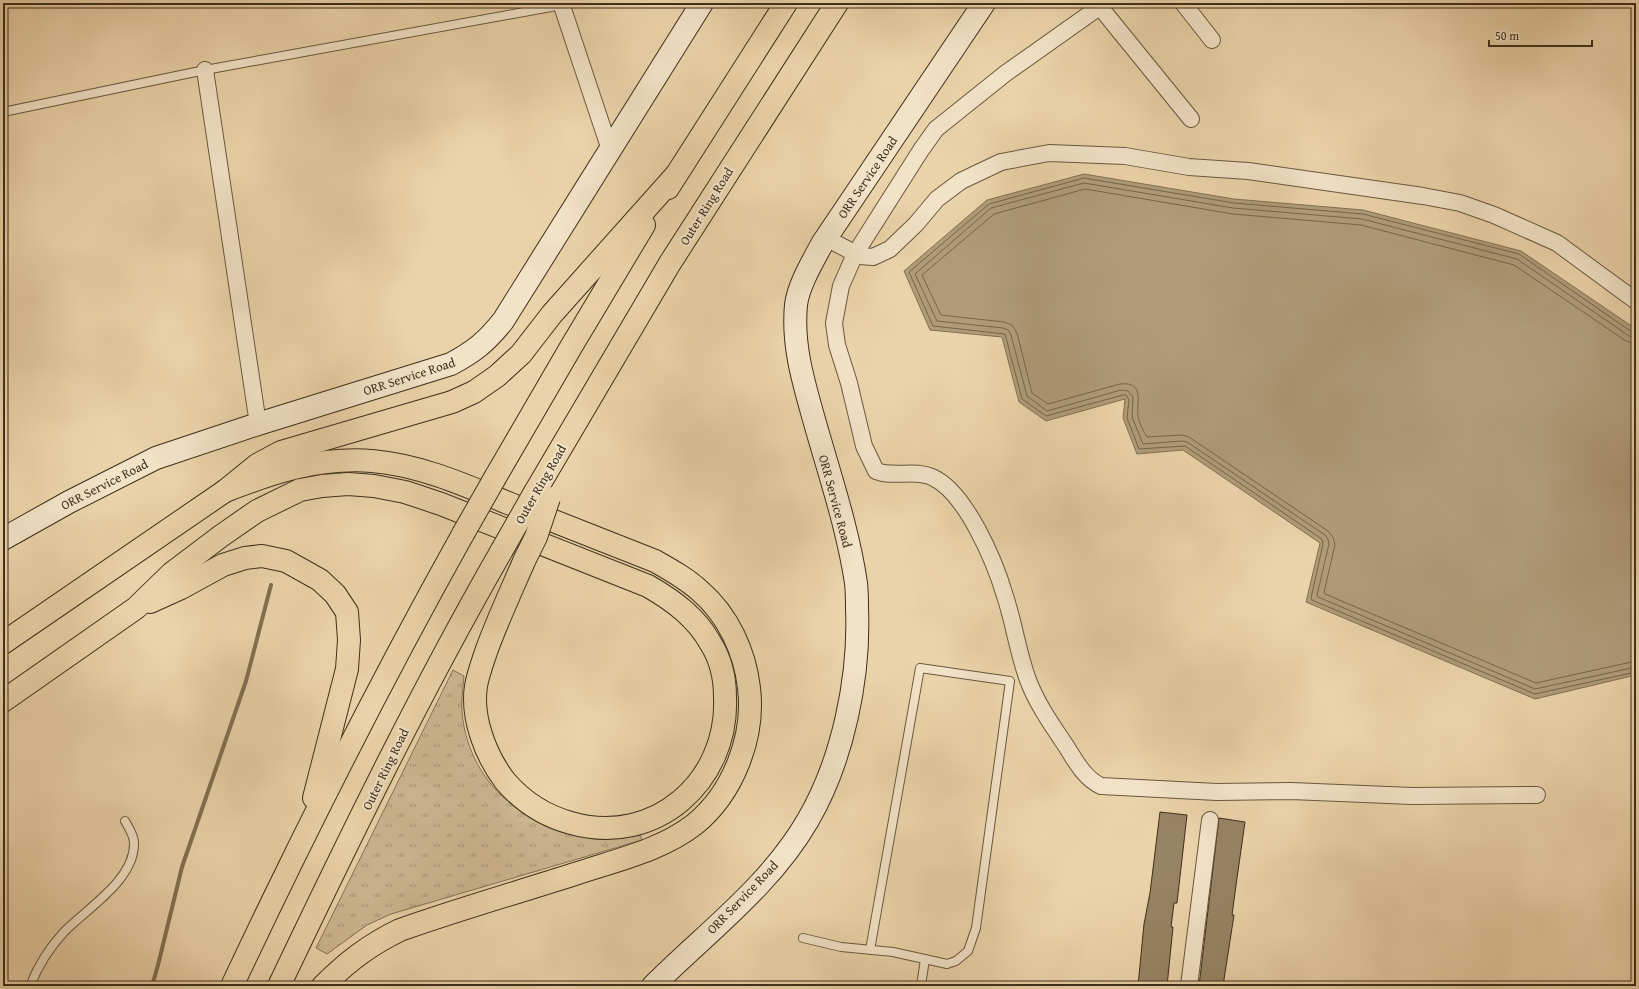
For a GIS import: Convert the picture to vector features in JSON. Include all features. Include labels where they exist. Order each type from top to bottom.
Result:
[{"type":"highway","points":[[232,986],[375,697],[414,622],[463,534],[577,336],[676,175],[786,3]]},
{"type":"highway","name":"Outer Ring Road","points":[[279,986],[397,744],[454,635],[502,550],[542,495],[557,454],[670,263],[837,3]]},
{"type":"highway","points":[[3,643],[225,491],[257,465],[281,452],[452,402],[474,392],[497,376],[521,354],[552,314],[676,175]]},
{"type":"highway","points":[[225,491],[260,477],[298,466],[333,462],[372,461],[408,466],[455,482],[655,562],[678,574],[701,591],[718,610],[732,632],[742,652],[747,672],[750,694],[750,715],[745,741],[737,766],[726,788],[712,808],[695,824],[676,836],[636,854],[400,930],[382,938],[363,951],[343,966],[323,986]]},
{"type":"highway","points":[[3,701],[136,608],[172,573],[257,511],[300,490],[322,486],[348,484],[374,486],[406,492],[434,502],[648,586],[669,598],[687,612],[701,627],[712,645],[721,666],[725,688],[726,709],[723,731],[716,752],[706,773],[691,792],[673,808],[651,820],[629,827],[606,829],[581,826],[557,819],[534,807],[514,792],[500,774],[488,751],[478,721],[476,686],[494,631],[525,559],[538,531],[542,495]]},
{"type":"highway","points":[[136,608],[181,588],[223,565],[245,558],[262,556],[286,560],[320,580],[335,594],[347,612],[349,640],[346,669],[304,838]]},
{"type":"main road","name":"ORR Service Road","points":[[3,539],[69,502],[156,458],[258,424],[452,364],[472,353],[489,339],[502,321],[702,3]]},
{"type":"main road","name":"ORR Service Road","points":[[653,986],[756,888],[786,852],[808,820],[826,784],[843,731],[854,685],[858,633],[856,585],[843,523],[800,369],[795,335],[796,303],[807,274],[826,238],[984,3]]},
{"type":"street","points":[[1183,3],[1212,40]]},
{"type":"street","points":[[561,4],[610,150]]},
{"type":"street","points":[[1191,119],[1102,5],[1006,73],[936,129],[855,254],[841,286],[834,323],[837,346],[849,383],[864,446],[876,472],[892,474],[916,473],[932,477],[941,482],[956,497],[968,513],[979,532],[1006,596],[1019,651],[1028,681],[1038,703],[1079,766],[1093,782],[1101,786],[1210,792],[1291,791],[1412,796],[1537,795]]},
{"type":"street","points":[[205,70],[258,424]]},
{"type":"street","points":[[826,238],[855,254],[873,257],[890,249],[916,224],[937,200],[961,181],[1001,162],[1049,153],[1125,156],[1189,167],[1248,171],[1423,196],[1460,203],[1494,215],[1557,243],[1636,301]]},
{"type":"street","points":[[1189,986],[1210,820]]},
{"type":"lane","points":[[3,112],[205,70],[561,4]]},
{"type":"lane","points":[[803,938],[841,946],[870,950],[893,952],[947,964],[956,961],[968,951],[976,928],[1010,681],[920,668],[870,950]]},
{"type":"lane","points":[[30,986],[48,951],[65,932],[91,909],[116,883],[125,870],[132,856],[134,843],[132,834],[124,821]]},
{"type":"lane","points":[[921,986],[925,959]]},
{"type":"green space","points":[[453,670],[464,676],[462,712],[467,740],[478,765],[493,787],[512,805],[534,819],[559,830],[585,836],[613,839],[640,835],[642,840],[391,914],[367,925],[327,954],[316,948]]},
{"type":"water","points":[[1084,174],[1234,199],[1363,210],[1521,251],[1636,329],[1636,675],[1535,699],[1306,602],[1320,543],[1183,450],[1137,454],[1123,418],[1125,399],[1046,421],[1019,402],[1002,337],[930,330],[904,271],[987,200]]},
{"type":"building","points":[[1160,812],[1187,815],[1177,903],[1174,903],[1171,927],[1173,927],[1167,986],[1138,986],[1144,924],[1150,893]]},
{"type":"building","points":[[1219,818],[1245,822],[1232,915],[1234,915],[1223,986],[1199,986]]},
{"type":"waterway","points":[[152,986],[182,867],[246,681],[271,585]]}]
